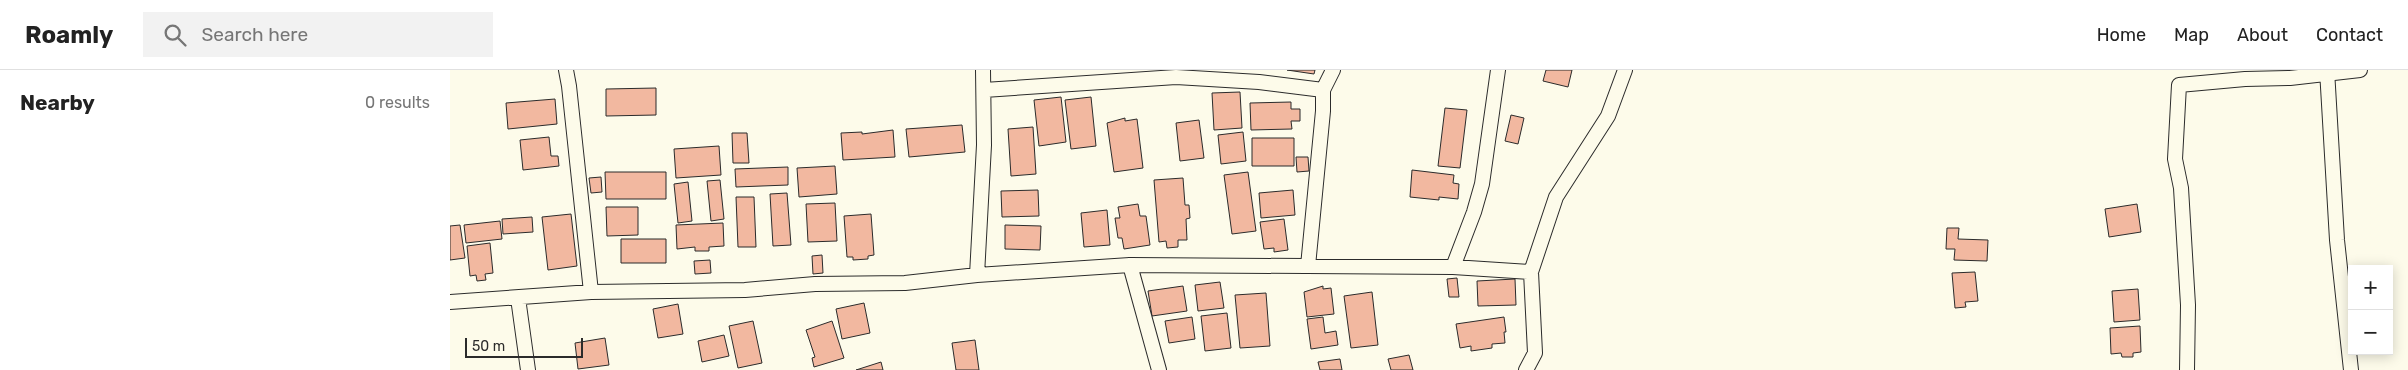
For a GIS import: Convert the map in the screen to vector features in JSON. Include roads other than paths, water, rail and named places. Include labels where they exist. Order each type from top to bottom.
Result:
[{"type":"street","points":[[566,70],[570,86],[591,292]]},
{"type":"street","points":[[977,275],[984,145],[982,70]]},
{"type":"street","points":[[1308,266],[1323,111],[1323,90],[1333,70]]},
{"type":"street","points":[[1453,267],[1474,212],[1482,184],[1498,70]]},
{"type":"street","points":[[1526,370],[1535,353],[1531,272],[1556,196],[1608,116],[1625,70]]},
{"type":"street","points":[[2187,370],[2188,305],[2181,188],[2175,158],[2179,85],[2360,70]]},
{"type":"street","points":[[2328,72],[2337,240],[2351,370]]},
{"type":"street","points":[[984,90],[1176,77],[1259,82],[1323,90]]},
{"type":"street","points":[[450,302],[591,292],[745,290],[815,284],[905,283],[977,275],[1130,265],[1272,268],[1308,266],[1453,267],[1531,272]]},
{"type":"street","points":[[1130,265],[1159,370]]},
{"type":"street","points":[[518,298],[528,370]]}]
